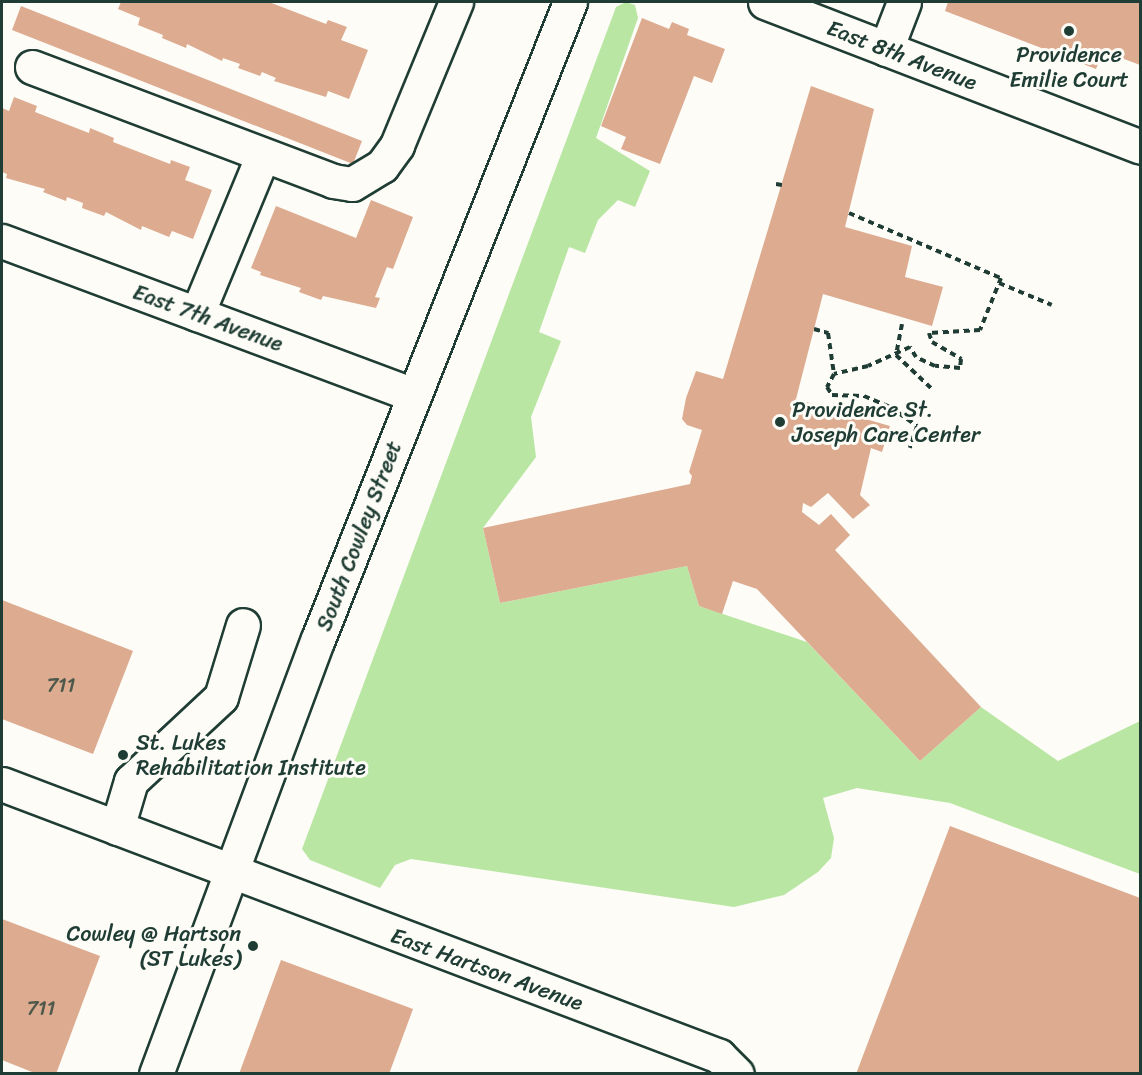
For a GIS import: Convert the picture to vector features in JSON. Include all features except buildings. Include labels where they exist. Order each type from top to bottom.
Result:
[{"type":"street","name":"South Cowley Street","points":[[156,1074],[414,395],[570,2]]},
{"type":"street","name":"East 8th Avenue","points":[[765,2],[803,8],[886,49],[1140,147]]},
{"type":"street","points":[[886,49],[903,2]]},
{"type":"street","points":[[32,68],[333,181],[352,184],[373,173],[397,145],[446,4]]},
{"type":"street","points":[[197,314],[263,155]]},
{"type":"street","name":"East 7th Avenue","points":[[2,241],[414,395]]},
{"type":"street","points":[[117,828],[131,781],[221,697],[243,625]]},
{"type":"street","name":"East Hartson Avenue","points":[[2,784],[719,1056],[737,1074]]},
{"type":"path","points":[[834,374],[896,354],[910,347],[916,357],[935,366],[960,368],[960,359],[932,342],[928,333],[980,330],[1001,278],[849,213]]},
{"type":"path","points":[[999,284],[1052,305]]},
{"type":"path","points":[[896,354],[902,324]]},
{"type":"path","points":[[814,328],[828,333],[834,374],[827,387],[832,395],[864,396],[890,407],[917,426],[910,448]]},
{"type":"path","points":[[896,354],[933,390]]},
{"type":"green space","points":[[626,2],[635,5],[638,18],[596,138],[650,171],[635,207],[618,200],[598,220],[585,253],[569,247],[539,332],[561,341],[531,417],[536,457],[483,528],[500,603],[687,566],[699,606],[807,642],[920,761],[981,707],[1058,761],[1140,721],[1140,874],[950,803],[857,788],[823,798],[834,838],[831,858],[818,872],[784,895],[734,907],[411,859],[395,865],[380,888],[310,860],[302,849],[616,7]]},
{"type":"place","name":"Providence Emilie Court","points":[[1069,31]]},
{"type":"place","name":"Providence St. Joseph Care Center","points":[[780,422]]},
{"type":"place","name":"St. Lukes Rehabilitation Institute","points":[[123,755]]},
{"type":"place","name":"Cowley @ Hartson (ST Lukes)","points":[[253,946]]}]
